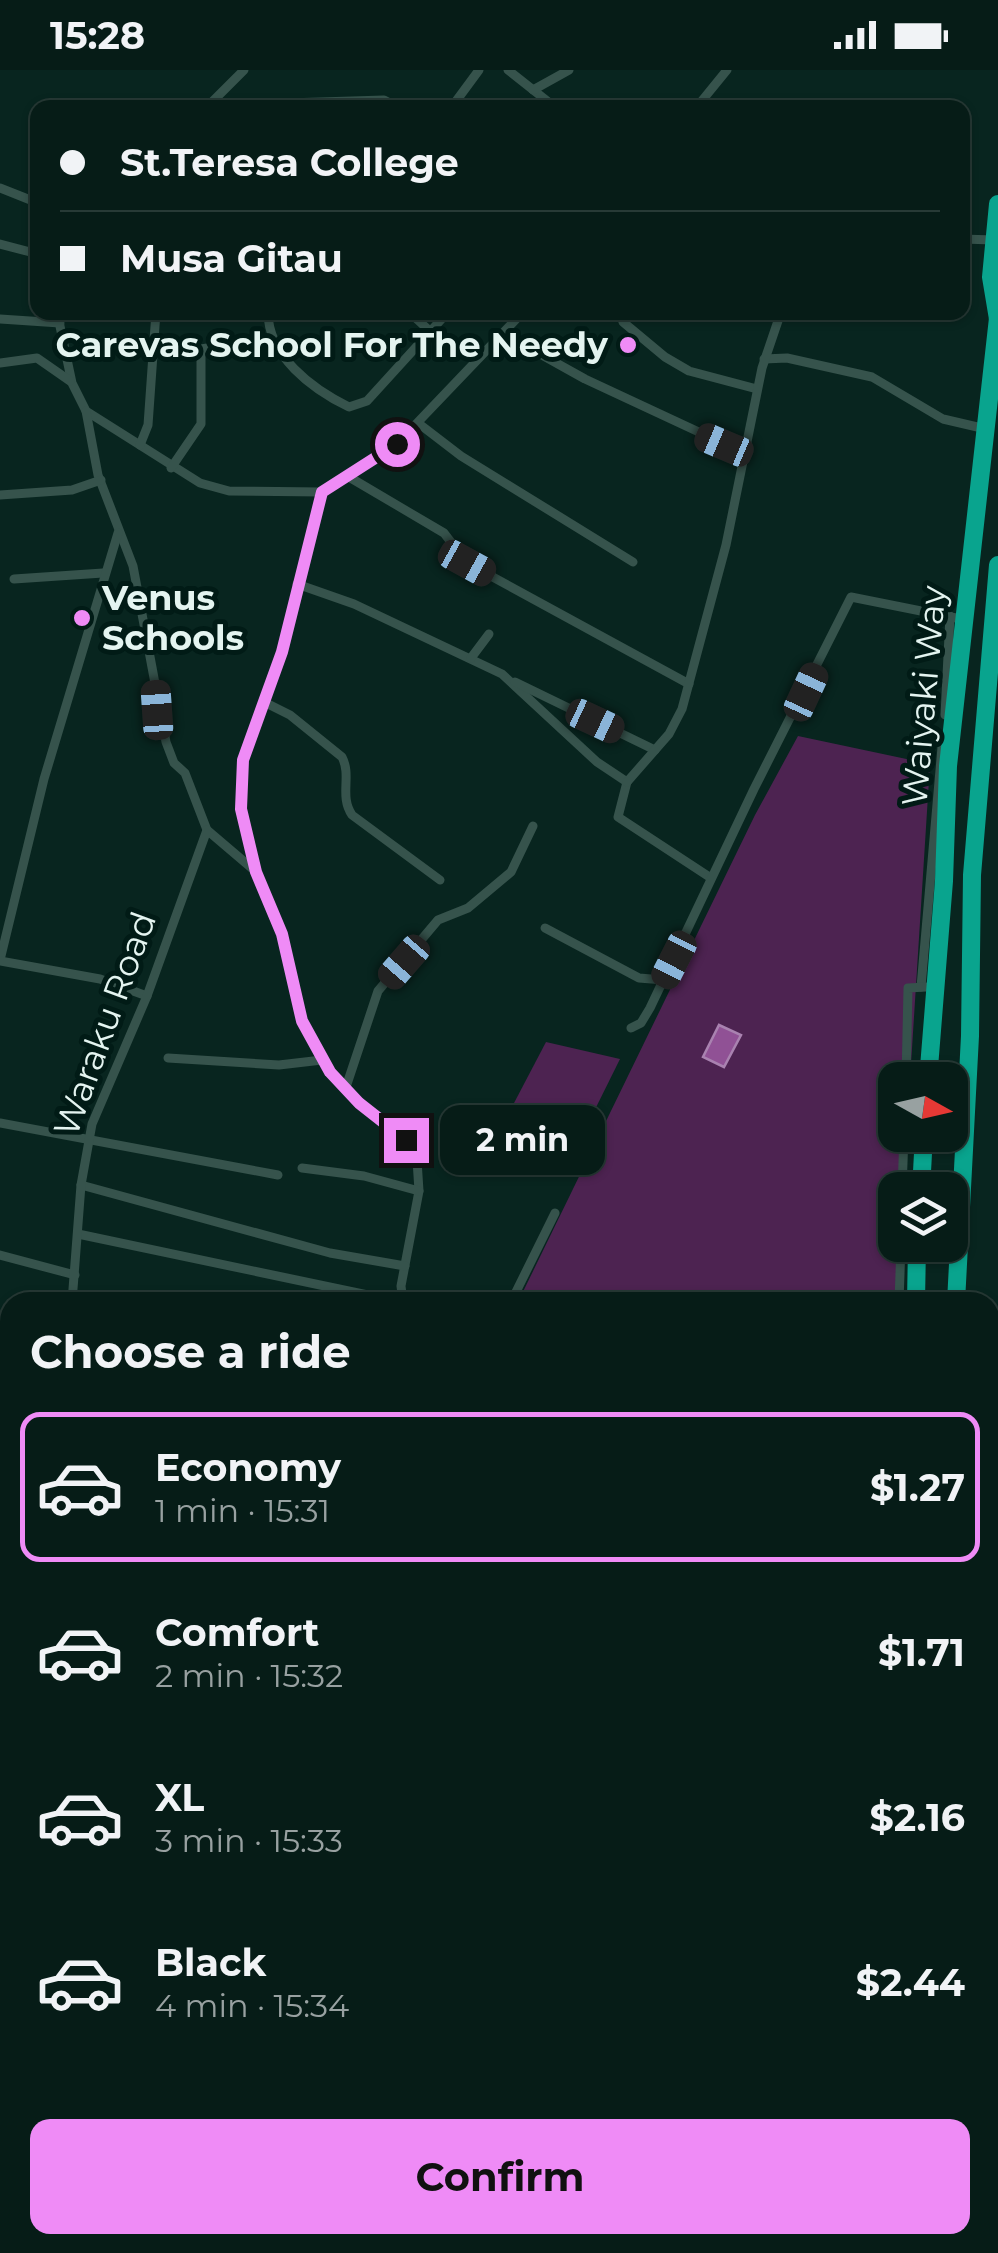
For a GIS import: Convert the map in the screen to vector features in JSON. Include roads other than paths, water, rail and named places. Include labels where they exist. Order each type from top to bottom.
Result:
[{"type":"highway","name":"Waiyaki Way","points":[[928,1062],[927,986],[956,618],[986,428],[998,319],[991,277],[998,204]]},
{"type":"highway","name":"Waiyaki Way","points":[[957,1292],[970,1036],[972,875],[998,565]]},
{"type":"highway","points":[[916,1292],[917,1262]]},
{"type":"street","points":[[214,100],[244,70]]},
{"type":"street","points":[[457,100],[479,70]]},
{"type":"street","points":[[508,70],[546,100]]},
{"type":"street","points":[[533,90],[570,70]]},
{"type":"street","points":[[703,100],[727,70]]},
{"type":"street","points":[[0,188],[30,200]]},
{"type":"street","points":[[970,238],[994,240]]},
{"type":"street","points":[[0,244],[30,252]]},
{"type":"street","points":[[0,319],[30,318]]},
{"type":"street","points":[[58,320],[72,383],[86,411],[101,480],[133,566],[166,742],[174,763],[185,773],[207,830],[256,872]]},
{"type":"street","points":[[140,446],[148,425],[155,320]]},
{"type":"street","points":[[269,320],[270,338],[302,374],[349,408],[367,401],[441,320]]},
{"type":"street","points":[[417,320],[431,332]]},
{"type":"street","points":[[86,411],[200,484],[230,491],[322,492],[397,444],[516,320]]},
{"type":"street","points":[[622,320],[676,364],[756,389]]},
{"type":"street","points":[[711,878],[618,816],[626,782],[655,750],[682,709],[746,454],[756,389],[778,320]]},
{"type":"street","points":[[504,334],[557,365],[746,454]]},
{"type":"street","points":[[171,468],[201,424],[201,349],[270,338]]},
{"type":"street","points":[[0,363],[37,358],[72,383]]},
{"type":"street","points":[[764,360],[787,358],[872,377],[942,419],[986,428]]},
{"type":"street","points":[[418,423],[461,456],[632,562]]},
{"type":"street","points":[[349,478],[444,533],[467,563],[688,684]]},
{"type":"street","points":[[0,495],[72,490],[101,480]]},
{"type":"street","points":[[322,492],[282,652],[243,760],[240,788],[256,872],[282,934],[298,1010],[330,1072],[359,1103],[406,1140],[417,1160],[420,1191],[403,1292]]},
{"type":"street","points":[[118,533],[44,779],[0,960],[100,980],[146,996]]},
{"type":"street","points":[[14,578],[104,573]]},
{"type":"street","points":[[298,584],[354,604],[655,750]]},
{"type":"street","points":[[631,1028],[641,1023],[664,980],[851,597],[956,618]]},
{"type":"street","points":[[470,658],[489,634]]},
{"type":"street","points":[[508,678],[597,762],[626,782]]},
{"type":"street","points":[[986,716],[998,698]]},
{"type":"street","points":[[264,702],[290,715],[342,757],[347,766],[345,801],[352,815],[440,880]]},
{"type":"street","points":[[346,1086],[378,990],[438,920],[468,908],[511,872],[532,826]]},
{"type":"street","name":"Waraku Road","points":[[73,1292],[88,1142],[207,830]]},
{"type":"street","points":[[545,928],[639,978],[664,980]]},
{"type":"street","points":[[906,1062],[908,988],[927,986]]},
{"type":"street","points":[[168,1058],[278,1065],[322,1060]]},
{"type":"street","points":[[0,1122],[80,1135],[88,1142],[278,1175]]},
{"type":"street","points":[[302,1168],[364,1176],[420,1191]]},
{"type":"street","points":[[81,1186],[330,1252],[405,1266]]},
{"type":"street","points":[[516,1292],[555,1213]]},
{"type":"street","points":[[78,1234],[354,1292]]},
{"type":"street","points":[[0,1255],[75,1274]]},
{"type":"street","points":[[899,1292],[900,1262]]},
{"type":"place","name":"Carevas School For The Needy","points":[[628,345]]},
{"type":"place","name":"Venus Schools","points":[[82,618]]}]
